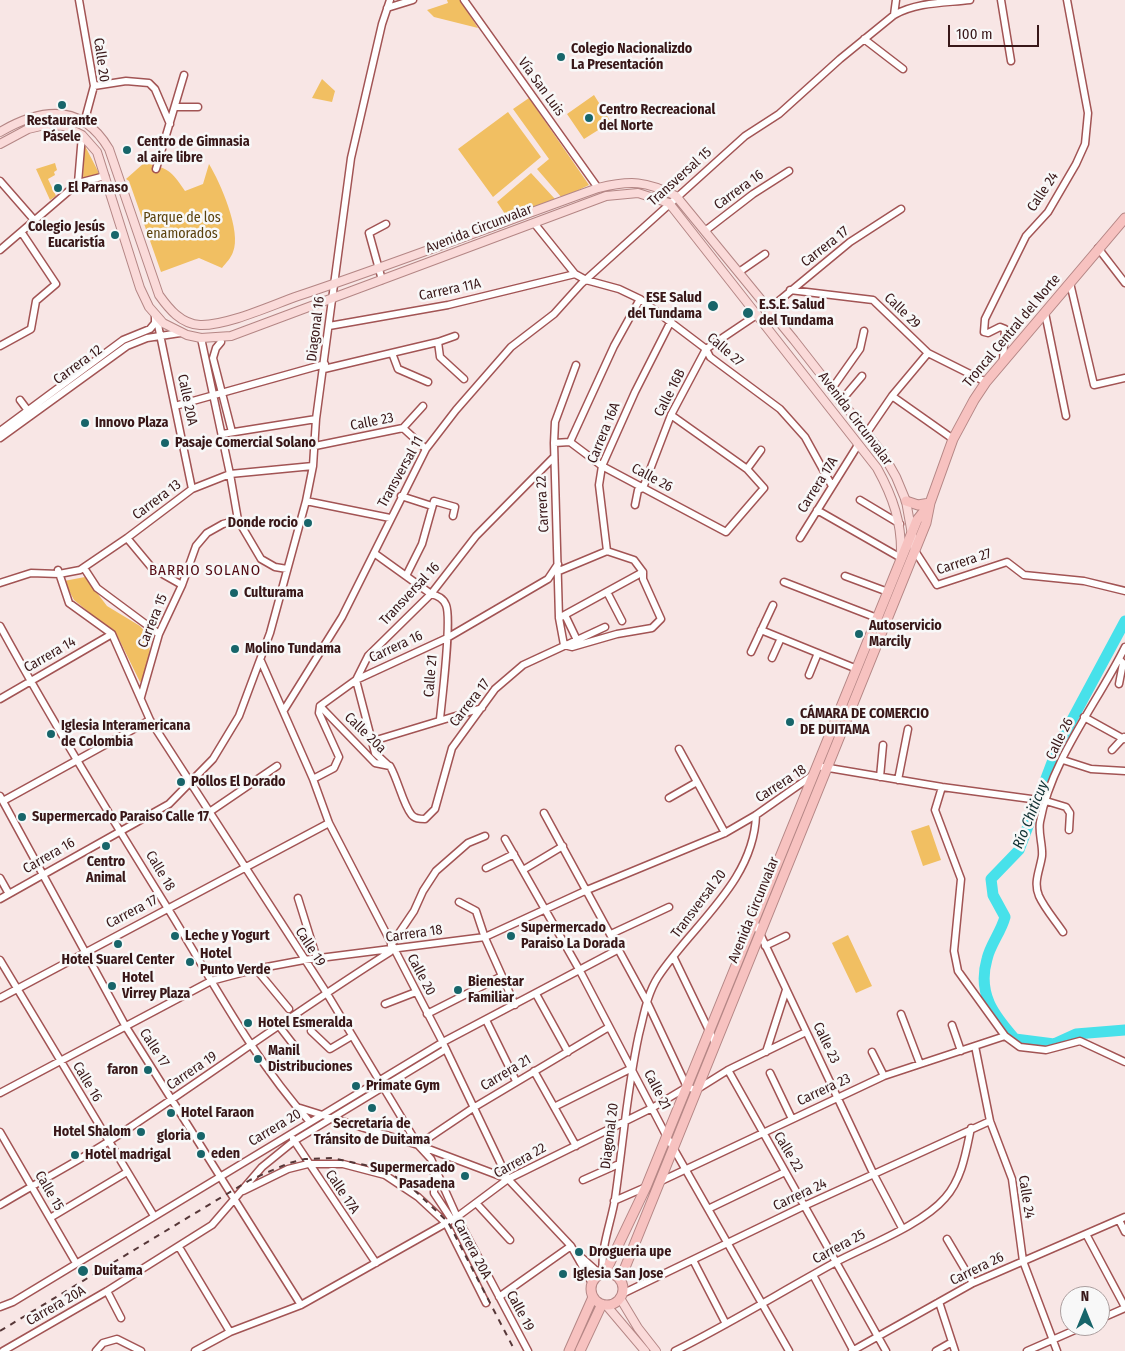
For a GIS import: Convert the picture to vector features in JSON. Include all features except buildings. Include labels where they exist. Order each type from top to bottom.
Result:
[{"type":"highway","name":"Troncal Central del Norte","points":[[930,503],[962,419],[986,382],[1125,218]]},
{"type":"highway","points":[[906,501],[918,505],[930,503]]},
{"type":"highway","name":"Avenida Circunvalar","points":[[620,1280],[823,779],[856,669],[917,520],[930,503]]},
{"type":"highway","name":"Avenida Circunvalar","points":[[603,1274],[646,1187],[815,770],[834,739],[907,571],[926,523],[930,503]]},
{"type":"highway","points":[[898,567],[907,571]]},
{"type":"highway","points":[[569,1351],[593,1297],[592,1283],[603,1274],[613,1274],[620,1280],[621,1296],[611,1304],[604,1304],[593,1297]]},
{"type":"highway","points":[[580,1351],[604,1304]]},
{"type":"main road","name":"Avenida Circunvalar","points":[[0,132],[31,116],[43,114],[66,115],[84,123],[104,141],[159,295],[170,311],[180,318],[199,325],[213,324],[334,284],[598,188],[637,182],[657,187],[676,196],[794,340],[840,402],[883,454],[896,476],[906,501],[915,551]]},
{"type":"main road","points":[[0,144],[28,130],[45,125],[64,126],[82,134]]},
{"type":"main road","name":"Avenida Circunvalar","points":[[82,134],[97,152],[140,288],[156,315],[180,333],[201,338],[231,336],[606,196],[638,193],[669,203],[877,468],[892,494],[900,524],[901,558],[898,567]]},
{"type":"main road","points":[[105,176],[116,171]]},
{"type":"main road","points":[[784,348],[794,340]]},
{"type":"main road","points":[[621,1296],[628,1313],[656,1351]]},
{"type":"main road","points":[[604,1304],[645,1351]]},
{"type":"street","name":"Calle 20","points":[[79,0],[94,86],[84,123]]},
{"type":"street","name":"Diagonal 16","points":[[261,661],[306,501],[313,466],[316,419],[351,158],[390,0]]},
{"type":"street","points":[[387,8],[413,0]]},
{"type":"street","name":"Vía San Luis","points":[[464,0],[598,188]]},
{"type":"street","points":[[894,15],[895,0]]},
{"type":"street","points":[[903,69],[864,39],[903,9],[925,4],[970,0]]},
{"type":"street","points":[[1001,0],[1011,61]]},
{"type":"street","name":"Calle 24","points":[[1003,362],[1005,329],[1000,327],[988,333],[984,332],[984,319],[1026,236],[1048,212],[1076,164],[1085,144],[1088,113],[1067,0]]},
{"type":"street","name":"Transversal 15","points":[[586,280],[676,196],[745,136],[779,114],[864,39]]},
{"type":"street","points":[[156,169],[184,75]]},
{"type":"street","points":[[94,86],[126,81],[149,83],[155,89],[170,124]]},
{"type":"street","points":[[175,107],[198,107]]},
{"type":"street","points":[[78,184],[82,134]]},
{"type":"street","name":"Carrera 16","points":[[705,231],[753,194],[789,171]]},
{"type":"street","points":[[0,250],[78,184],[105,176]]},
{"type":"street","points":[[0,181],[35,221]]},
{"type":"street","name":"Carrera 17","points":[[769,309],[850,242],[901,210]]},
{"type":"street","name":"Calle 27","points":[[534,223],[575,274],[586,280],[620,290],[640,299],[706,349],[710,357],[780,409],[805,438],[832,486]]},
{"type":"street","points":[[382,280],[369,232],[386,224]]},
{"type":"street","points":[[0,346],[31,328],[36,301],[56,284],[22,233]]},
{"type":"street","points":[[1098,248],[1125,283]]},
{"type":"street","points":[[738,272],[765,254]]},
{"type":"street","name":"Carrera 11A","points":[[329,326],[448,305],[575,274]]},
{"type":"street","name":"Transversal 11","points":[[284,710],[342,618],[390,518],[426,449],[511,347],[554,314],[586,280]]},
{"type":"street","points":[[1070,283],[1094,386],[1125,378]]},
{"type":"street","name":"Calle 29","points":[[790,290],[872,300],[928,353],[986,382]]},
{"type":"street","points":[[554,443],[570,442],[614,346],[640,299]]},
{"type":"street","points":[[1045,313],[1066,416]]},
{"type":"street","name":"Calle 16B","points":[[635,505],[638,490],[643,488],[671,415],[706,349],[758,314]]},
{"type":"street","name":"Calle 20A","points":[[156,315],[192,489]]},
{"type":"street","name":"Carrera 12","points":[[0,431],[30,412],[125,343],[150,330],[155,323],[156,315]]},
{"type":"street","name":"Carrera 16A","points":[[607,551],[599,485],[602,466],[635,392],[671,321]]},
{"type":"street","points":[[831,390],[860,349],[864,331]]},
{"type":"street","name":"Carrera 12","points":[[125,343],[180,333]]},
{"type":"street","points":[[175,406],[324,366],[392,353],[455,336]]},
{"type":"street","points":[[201,338],[238,520],[261,559],[275,567],[287,569]]},
{"type":"street","points":[[221,342],[216,348],[213,358],[232,432]]},
{"type":"street","points":[[438,342],[440,357],[464,379]]},
{"type":"street","points":[[392,353],[398,369],[428,382]]},
{"type":"street","points":[[866,434],[892,396],[928,353]]},
{"type":"street","name":"Carrera 22","points":[[564,645],[553,458],[555,422],[576,365]]},
{"type":"street","points":[[840,402],[862,376]]},
{"type":"street","points":[[892,396],[953,439]]},
{"type":"street","points":[[20,400],[30,412]]},
{"type":"street","points":[[403,428],[422,406]]},
{"type":"street","name":"Carrera 12","points":[[0,438],[30,412]]},
{"type":"street","points":[[671,415],[747,469],[762,450]]},
{"type":"street","points":[[222,434],[316,419]]},
{"type":"street","name":"Calle 23","points":[[315,446],[403,428],[426,449]]},
{"type":"street","name":"Calle 26","points":[[570,442],[602,466],[726,532],[764,488],[747,469]]},
{"type":"street","name":"Carrera 17A","points":[[800,538],[858,445]]},
{"type":"street","name":"Transversal 16","points":[[356,680],[368,656],[431,594],[476,536],[553,458]]},
{"type":"street","name":"Carrera 13","points":[[84,568],[192,489],[230,474],[313,466]]},
{"type":"street","points":[[401,496],[432,506]]},
{"type":"street","points":[[860,500],[900,524]]},
{"type":"street","points":[[306,501],[390,518]]},
{"type":"street","points":[[406,576],[422,544],[434,501],[455,507],[453,516]]},
{"type":"street","points":[[817,510],[901,558]]},
{"type":"street","name":"Carrera 15","points":[[141,697],[159,634],[182,584],[196,546],[208,534],[223,524],[238,520]]},
{"type":"street","points":[[126,538],[152,568],[182,584]]},
{"type":"street","points":[[564,645],[572,647],[617,634],[652,628],[661,619],[643,579],[643,572],[634,560],[607,551]]},
{"type":"street","name":"Carrera 16","points":[[320,706],[356,680],[447,638],[548,579],[559,567],[607,551]]},
{"type":"street","name":"Carrera 27","points":[[915,551],[936,585],[1007,562],[1024,575],[1084,581],[1125,591]]},
{"type":"street","name":"Calle 21","points":[[374,554],[431,594],[440,596],[446,606],[447,638],[440,719]]},
{"type":"street","points":[[0,579],[32,568],[58,572]]},
{"type":"street","points":[[0,583],[31,573],[58,572],[84,568],[98,588],[159,634]]},
{"type":"street","name":"Calle 19","points":[[58,572],[69,603],[112,634],[150,720],[208,813],[245,866],[326,992],[418,1145],[431,1159],[452,1220],[499,1297],[528,1351]]},
{"type":"street","points":[[576,638],[562,616],[643,572]]},
{"type":"street","points":[[846,576],[888,592]]},
{"type":"street","points":[[784,582],[877,618]]},
{"type":"street","points":[[607,592],[622,621]]},
{"type":"street","points":[[751,652],[773,605]]},
{"type":"street","name":"Calle 18","points":[[0,626],[77,761],[211,981],[252,1046],[310,1122]]},
{"type":"street","name":"Carrera 17","points":[[425,819],[434,809],[452,748],[495,689],[523,665],[576,638],[605,627]]},
{"type":"street","points":[[761,630],[856,669]]},
{"type":"street","name":"Carrera 14","points":[[0,698],[112,634]]},
{"type":"street","points":[[772,658],[781,638]]},
{"type":"street","name":"Calle 26","points":[[1062,932],[1039,896],[1036,883],[1042,855],[1040,823],[1044,800],[1084,717],[1125,647]]},
{"type":"street","points":[[809,675],[818,653]]},
{"type":"street","points":[[1119,659],[1123,663],[1119,684]]},
{"type":"street","name":"Calle 20","points":[[261,661],[284,710],[329,823],[443,1042],[508,1179],[571,1246],[578,1255],[592,1283]]},
{"type":"street","name":"Carrera 16","points":[[0,899],[168,804],[213,759],[226,740],[239,716],[261,661]]},
{"type":"street","points":[[356,680],[376,753],[380,760],[390,766]]},
{"type":"street","points":[[313,780],[334,768],[339,757],[319,713],[320,706]]},
{"type":"street","name":"Calle 20a","points":[[320,706],[376,763],[390,766],[397,778],[411,815],[425,819]]},
{"type":"street","points":[[373,741],[440,719],[482,708]]},
{"type":"street","points":[[1084,717],[1124,737],[1112,750]]},
{"type":"street","points":[[2,799],[77,761],[150,720]]},
{"type":"street","points":[[898,780],[908,729]]},
{"type":"street","points":[[880,777],[883,745]]},
{"type":"street","points":[[679,749],[725,833]]},
{"type":"street","points":[[1063,760],[1091,769],[1125,771]]},
{"type":"street","points":[[208,813],[277,766]]},
{"type":"street","name":"Carrera 18","points":[[0,1093],[211,981],[256,969],[304,960],[392,947],[485,937],[586,890],[725,833],[756,815],[815,770],[827,768],[942,787],[1044,800],[1066,807],[1070,813],[1069,830]]},
{"type":"street","name":"Carrera 18","points":[[815,770],[823,779]]},
{"type":"street","points":[[669,798],[697,782]]},
{"type":"street","points":[[942,787],[935,810],[961,879],[954,951],[958,971],[1005,1036],[1020,1047],[1046,1050],[1080,1040],[1125,1062]]},
{"type":"street","name":"Calle 17","points":[[2,799],[125,1025],[301,1305]]},
{"type":"street","points":[[544,813],[647,1002],[687,1087],[696,1090],[728,1070],[806,1032]]},
{"type":"street","name":"Transversal 20","points":[[647,1002],[658,978],[722,899],[743,865],[755,834],[756,815]]},
{"type":"street","name":"Carrera 17","points":[[0,998],[84,951],[329,823]]},
{"type":"street","points":[[392,947],[414,911],[422,891],[436,871],[468,843],[485,836]]},
{"type":"street","name":"Calle 21","points":[[505,838],[580,971],[667,1137],[674,1146],[789,1351]]},
{"type":"street","points":[[523,870],[562,846]]},
{"type":"street","points":[[486,868],[514,854]]},
{"type":"street","points":[[0,878],[9,894]]},
{"type":"street","points":[[298,898],[317,959]]},
{"type":"street","points":[[459,902],[476,911],[485,937],[515,1005]]},
{"type":"street","points":[[610,934],[669,907]]},
{"type":"street","name":"Calle 23","points":[[754,922],[874,1175],[902,1228]]},
{"type":"street","points":[[765,946],[786,936]]},
{"type":"street","name":"Carrera 19","points":[[0,1205],[108,1142],[252,1046],[392,947]]},
{"type":"street","name":"Carrera 20","points":[[0,1307],[13,1302],[320,1116],[381,1084],[443,1042],[619,949]]},
{"type":"street","points":[[674,958],[716,1043]]},
{"type":"street","name":"Calle 16","points":[[0,960],[154,1216]]},
{"type":"street","points":[[256,969],[289,1009]]},
{"type":"street","points":[[427,1014],[502,976]]},
{"type":"street","points":[[766,1052],[786,990]]},
{"type":"street","points":[[385,1004],[416,992]]},
{"type":"street","points":[[536,994],[568,1052]]},
{"type":"street","name":"Diagonal 20","points":[[603,1274],[602,1259],[614,1201],[632,1068],[647,1002]]},
{"type":"street","points":[[901,1014],[920,1064]]},
{"type":"street","points":[[486,1020],[516,1081]]},
{"type":"street","points":[[952,1025],[961,1051]]},
{"type":"street","points":[[279,1026],[296,1048]]},
{"type":"street","name":"Carrera 21","points":[[418,1145],[516,1081],[609,1027]]},
{"type":"street","points":[[312,1031],[330,1049],[352,1036]]},
{"type":"street","name":"Carrera 23","points":[[659,1182],[884,1076],[1005,1036]]},
{"type":"street","name":"Calle 24","points":[[975,1046],[990,1120],[1012,1179],[1023,1261],[1057,1351]]},
{"type":"street","name":"Carrera 20A","points":[[3,1351],[107,1291],[212,1225],[262,1167],[294,1141],[330,1120],[381,1084],[446,1049]]},
{"type":"street","points":[[872,1052],[884,1076]]},
{"type":"street","points":[[554,1107],[632,1068]]},
{"type":"street","name":"Calle 22","points":[[728,1070],[886,1351]]},
{"type":"street","points":[[534,1071],[576,1146]]},
{"type":"street","points":[[770,1072],[792,1118]]},
{"type":"street","name":"Carrera 22","points":[[195,1351],[230,1332],[301,1305],[452,1220],[477,1204],[508,1179],[652,1108],[687,1087]]},
{"type":"street","points":[[299,1108],[330,1120],[418,1145],[508,1179]]},
{"type":"street","name":"Carrera 24","points":[[621,1296],[804,1206],[990,1120]]},
{"type":"street","name":"Carrera 25","points":[[675,1351],[836,1262],[902,1228],[940,1203],[947,1196],[963,1165],[971,1128]]},
{"type":"street","name":"Calle 15","points":[[0,1132],[76,1263]]},
{"type":"street","name":"Calle 17A","points":[[290,1134],[308,1164],[376,1263]]},
{"type":"street","points":[[251,1157],[258,1159],[262,1167]]},
{"type":"street","name":"Carrera 20A","points":[[240,1192],[288,1169],[308,1164],[343,1164],[385,1175],[452,1220],[486,1302]]},
{"type":"street","points":[[583,1180],[619,1164]]},
{"type":"street","points":[[434,1168],[434,1193],[452,1220]]},
{"type":"street","points":[[50,1218],[127,1172]]},
{"type":"street","points":[[708,1209],[785,1172]]},
{"type":"street","points":[[614,1201],[646,1187]]},
{"type":"street","points":[[477,1204],[510,1240]]},
{"type":"street","points":[[1122,1218],[1125,1232]]},
{"type":"street","name":"Carrera 26","points":[[853,1351],[973,1283],[1122,1218]]},
{"type":"street","points":[[1086,1234],[1125,1308],[1110,1315]]},
{"type":"street","points":[[947,1239],[973,1283]]},
{"type":"street","points":[[499,1297],[571,1246]]},
{"type":"street","points":[[179,1247],[230,1332]]},
{"type":"street","name":"Calle 20","points":[[578,1255],[603,1274]]},
{"type":"street","points":[[693,1260],[726,1324]]},
{"type":"street","points":[[813,1275],[853,1351]]},
{"type":"street","points":[[107,1291],[120,1318]]},
{"type":"street","points":[[940,1302],[955,1351]]},
{"type":"street","points":[[1029,1351],[1063,1336]]},
{"type":"street","points":[[96,1351],[103,1343],[117,1339],[141,1351]]},
{"type":"street","points":[[936,1351],[952,1342]]},
{"type":"green space","points":[[447,0],[460,0],[478,28],[434,17],[427,10],[448,3]]},
{"type":"green space","points":[[322,79],[335,91],[332,102],[312,98]]},
{"type":"green space","name":"Centro Recreacional del Norte","points":[[594,95],[611,122],[584,139],[567,114]]},
{"type":"green space","points":[[529,98],[589,185],[562,198],[537,169],[549,159],[513,109]]},
{"type":"green space","points":[[508,112],[541,157],[493,197],[458,149]]},
{"type":"green space","points":[[84,144],[100,175],[83,180]]},
{"type":"green space","points":[[55,163],[57,170],[54,172],[55,175],[48,179],[56,196],[50,200],[36,169]]},
{"type":"green space","name":"Parque de los enamorados","points":[[144,163],[168,171],[176,178],[185,191],[203,184],[209,164],[224,194],[235,232],[233,252],[222,268],[199,258],[161,272],[129,181],[126,179]]},
{"type":"green space","points":[[531,173],[555,199],[507,217],[497,202]]},
{"type":"green space","points":[[85,577],[107,606],[140,626],[149,636],[150,657],[145,681],[140,682],[117,635],[74,600],[64,581]]},
{"type":"green space","points":[[929,825],[941,860],[923,866],[911,831]]},
{"type":"green space","points":[[848,935],[872,986],[856,993],[832,943]]},
{"type":"waterway","name":"Río Chiticuy","points":[[1125,621],[1059,744],[1019,850],[991,879],[993,895],[1005,917],[988,954],[984,972],[984,983],[989,1003],[1000,1021],[1015,1039],[1054,1044],[1076,1034],[1125,1030]]},
{"type":"railway","points":[[0,1331],[250,1180],[289,1163],[305,1159],[332,1158],[390,1173],[410,1186],[448,1222],[515,1351]]},
{"type":"place","name":"Colegio Nacionalizdo La Presentación","points":[[561,57]]},
{"type":"place","name":"Restaurante Pásele","points":[[62,105]]},
{"type":"place","name":"Centro Recreacional del Norte","points":[[589,118]]},
{"type":"place","name":"Centro de Gimnasia al aire libre","points":[[127,150]]},
{"type":"place","name":"El Parnaso","points":[[58,188]]},
{"type":"place","name":"Colegio Jesús Eucaristía","points":[[115,235]]},
{"type":"place","name":"ESE Salud del Tundama","points":[[713,306]]},
{"type":"place","name":"E.S.E. Salud del Tundama","points":[[748,313]]},
{"type":"place","name":"Innovo Plaza","points":[[85,423]]},
{"type":"place","name":"Pasaje Comercial Solano","points":[[165,443]]},
{"type":"place","name":"Donde rocio","points":[[308,523]]},
{"type":"place","name":"Culturama","points":[[234,593]]},
{"type":"place","name":"Autoservicio Marcily","points":[[859,634]]},
{"type":"place","name":"Molino Tundama","points":[[235,649]]},
{"type":"place","name":"CÁMARA DE COMERCIO DE DUITAMA","points":[[790,722]]},
{"type":"place","name":"Iglesia Interamericana de Colombia","points":[[51,734]]},
{"type":"place","name":"Pollos El Dorado","points":[[181,782]]},
{"type":"place","name":"Supermercado Paraiso Calle 17","points":[[22,817]]},
{"type":"place","name":"Centro Animal","points":[[106,846]]},
{"type":"place","name":"Leche y Yogurt","points":[[175,936]]},
{"type":"place","name":"Supermercado Paraiso La Dorada","points":[[511,936]]},
{"type":"place","name":"Hotel Suarel Center","points":[[118,944]]},
{"type":"place","name":"Hotel Punto Verde","points":[[190,962]]},
{"type":"place","name":"Hotel Virrey Plaza","points":[[112,986]]},
{"type":"place","name":"Bienestar Familiar","points":[[458,990]]},
{"type":"place","name":"Hotel Esmeralda","points":[[248,1023]]},
{"type":"place","name":"Manil Distribuciones","points":[[258,1059]]},
{"type":"place","name":"faron","points":[[148,1070]]},
{"type":"place","name":"Primate Gym","points":[[356,1086]]},
{"type":"place","name":"Secretaría de Tránsito de Duitama","points":[[372,1108]]},
{"type":"place","name":"Hotel Faraon","points":[[171,1113]]},
{"type":"place","name":"Hotel Shalom","points":[[141,1132]]},
{"type":"place","name":"gloria","points":[[201,1136]]},
{"type":"place","name":"eden","points":[[201,1154]]},
{"type":"place","name":"Hotel madrigal","points":[[75,1155]]},
{"type":"place","name":"Supermercado Pasadena","points":[[465,1176]]},
{"type":"place","name":"Drogueria upe","points":[[579,1252]]},
{"type":"place","name":"Duitama","points":[[83,1271]]},
{"type":"place","name":"Iglesia San Jose","points":[[563,1274]]},
{"type":"district","name":"BARRIO SOLANO","points":[[205,571]]}]
